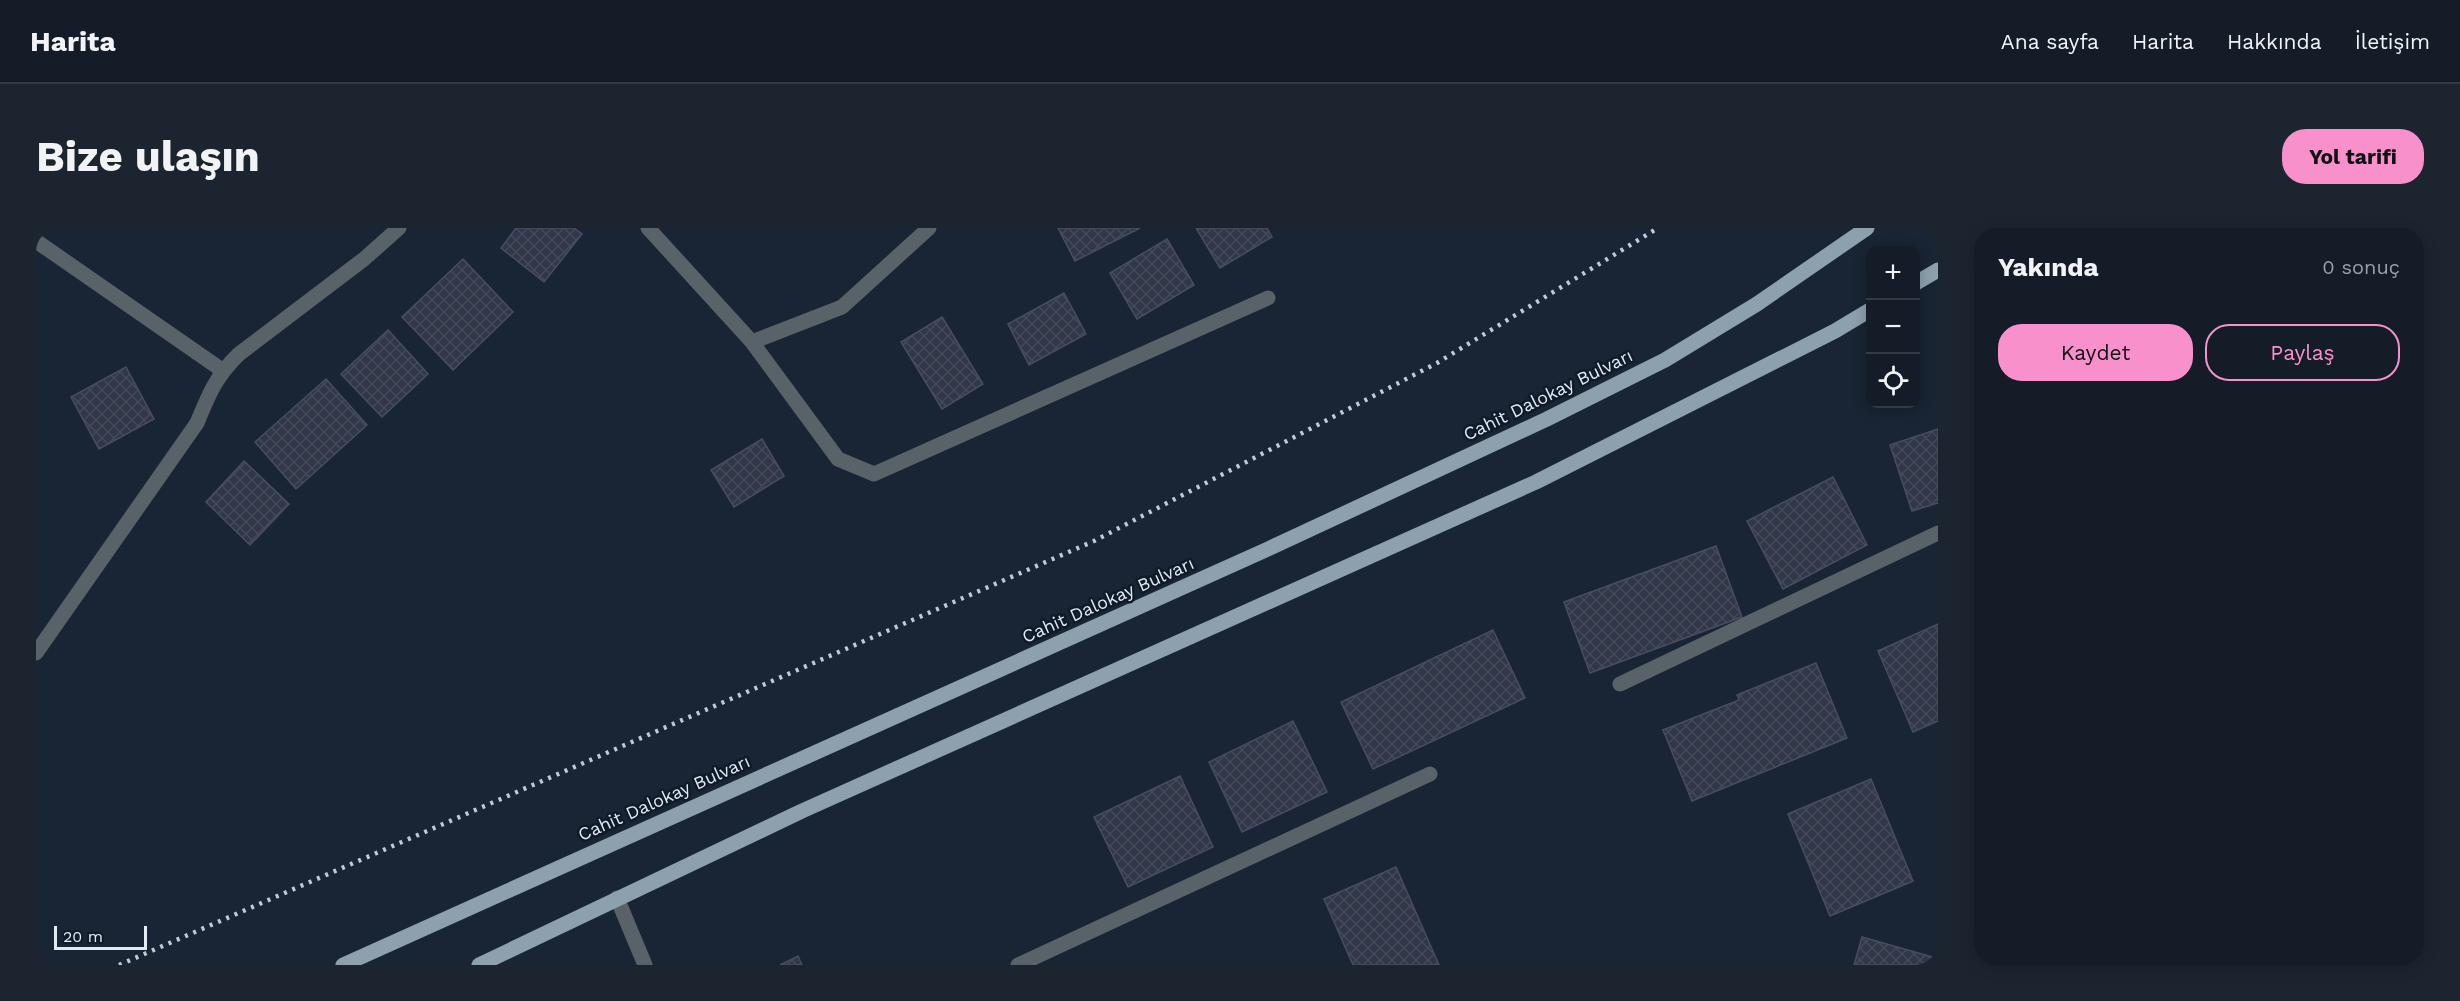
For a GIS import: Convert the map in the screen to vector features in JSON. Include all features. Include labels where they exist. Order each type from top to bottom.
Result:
[{"type":"main road","name":"Cahit Dalokay Bulvarı","points":[[343,965],[1268,549],[1547,419],[1665,360],[1757,304],[1866,228]]},
{"type":"main road","points":[[1920,281],[1938,270]]},
{"type":"main road","points":[[479,965],[802,811],[1536,482],[1835,331],[1866,312]]},
{"type":"street","points":[[36,653],[197,423],[211,388],[222,370],[239,354],[364,259],[399,228]]},
{"type":"street","points":[[648,228],[752,342],[838,459],[874,474],[1268,298]]},
{"type":"street","points":[[752,342],[842,307],[929,228]]},
{"type":"street","points":[[36,241],[222,370]]},
{"type":"street","points":[[1620,684],[1938,533]]},
{"type":"street","points":[[1017,965],[1430,774]]},
{"type":"street","points":[[617,898],[645,965]]},
{"type":"building","points":[[516,228],[574,228],[582,234],[544,282],[501,248]]},
{"type":"building","points":[[1058,228],[1140,228],[1075,261]]},
{"type":"building","points":[[1196,228],[1267,228],[1272,237],[1220,268]]},
{"type":"building","points":[[1167,239],[1194,285],[1137,319],[1110,273]]},
{"type":"building","points":[[463,259],[513,312],[453,370],[402,317]]},
{"type":"building","points":[[1064,293],[1086,334],[1029,365],[1008,324]]},
{"type":"building","points":[[942,317],[983,384],[942,409],[901,342]]},
{"type":"building","points":[[388,330],[428,374],[382,417],[341,374]]},
{"type":"building","points":[[126,367],[154,419],[99,449],[71,397]]},
{"type":"building","points":[[326,379],[367,425],[296,489],[255,442]]},
{"type":"building","points":[[1938,429],[1938,503],[1912,511],[1890,445]]},
{"type":"building","points":[[762,439],[784,476],[734,507],[711,470]]},
{"type":"building","points":[[244,461],[289,504],[250,545],[206,502]]},
{"type":"building","points":[[1833,477],[1867,545],[1783,589],[1747,521]]},
{"type":"building","points":[[1716,546],[1742,617],[1590,673],[1564,602]]},
{"type":"building","points":[[1938,624],[1938,721],[1913,732],[1878,651]]},
{"type":"building","points":[[1493,630],[1525,698],[1373,769],[1341,702]]},
{"type":"building","points":[[1816,663],[1847,738],[1692,801],[1663,730],[1739,700],[1737,695]]},
{"type":"building","points":[[1293,721],[1327,792],[1242,832],[1209,762]]},
{"type":"building","points":[[1180,776],[1213,847],[1128,887],[1094,817]]},
{"type":"building","points":[[1871,779],[1913,881],[1830,916],[1788,814]]},
{"type":"building","points":[[1396,867],[1439,965],[1353,965],[1324,899]]},
{"type":"building","points":[[1862,937],[1936,958],[1934,963],[1938,965],[1854,965]]},
{"type":"building","points":[[798,956],[802,965],[780,965]]},
{"type":"railway","points":[[119,965],[1094,541],[1437,363],[1658,228]]}]
